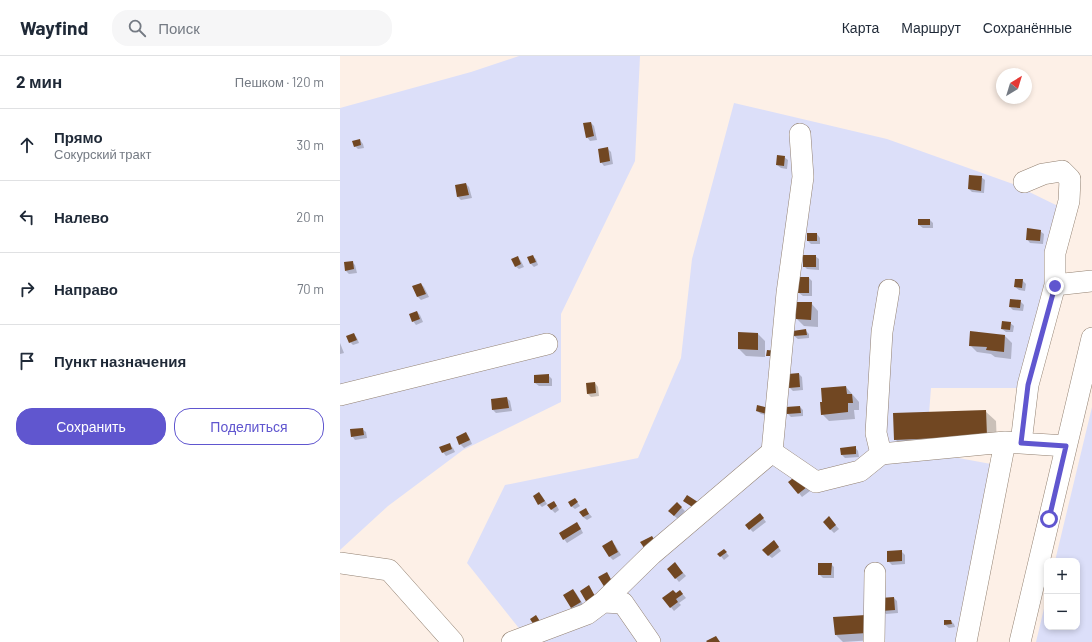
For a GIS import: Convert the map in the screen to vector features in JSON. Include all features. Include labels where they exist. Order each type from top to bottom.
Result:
[{"type":"street","points":[[512,642],[587,614],[603,602],[652,554],[772,452],[787,293],[803,177],[800,134]]},
{"type":"street","points":[[966,642],[1013,443],[1055,286],[1055,253],[1070,201],[1070,179],[1062,171],[1043,174],[1024,182]]},
{"type":"street","points":[[1055,286],[1092,281]]},
{"type":"street","points":[[881,454],[876,433],[882,332],[889,290]]},
{"type":"street","points":[[1020,642],[1092,338]]},
{"type":"street","points":[[340,395],[546,344]]},
{"type":"street","points":[[772,452],[816,482],[860,471],[881,454],[1013,443],[1066,446]]},
{"type":"street","points":[[340,563],[389,570],[453,642]]},
{"type":"street","points":[[874,642],[875,573]]},
{"type":"street","points":[[603,602],[623,602],[650,642]]},
{"type":"shaded area","points":[[519,56],[640,56],[635,161],[561,314],[561,402],[463,450],[388,506],[340,550],[340,108],[471,72]]},
{"type":"shaded area","points":[[734,103],[887,139],[1013,184],[1062,208],[1019,388],[931,388],[926,452],[991,464],[961,642],[530,642],[467,563],[505,485],[638,458],[681,358],[692,259]]},
{"type":"shaded area","points":[[1092,407],[1092,642],[1036,642],[1044,609],[1044,630],[1080,630],[1080,558],[1056,558]]},
{"type":"building","points":[[591,122],[594,136],[586,138],[583,123]]},
{"type":"building","points":[[360,139],[361,145],[354,147],[352,141]]},
{"type":"building","points":[[608,147],[610,161],[600,163],[598,149]]},
{"type":"building","points":[[777,155],[785,156],[784,166],[776,165]]},
{"type":"building","points":[[969,175],[982,176],[981,191],[968,189]]},
{"type":"building","points":[[466,183],[469,195],[457,197],[455,185]]},
{"type":"building","points":[[918,219],[930,219],[930,225],[918,225]]},
{"type":"building","points":[[1027,228],[1041,230],[1040,241],[1026,240]]},
{"type":"building","points":[[807,233],[817,233],[817,241],[807,241]]},
{"type":"building","points":[[533,255],[536,262],[530,264],[527,257]]},
{"type":"building","points":[[803,255],[816,255],[816,267],[803,267]]},
{"type":"building","points":[[518,256],[521,264],[515,267],[511,259]]},
{"type":"building","points":[[353,261],[354,269],[345,271],[344,262]]},
{"type":"building","points":[[799,277],[809,277],[809,293],[798,293]]},
{"type":"building","points":[[1015,279],[1023,279],[1022,288],[1014,287]]},
{"type":"building","points":[[421,283],[426,294],[417,297],[412,286]]},
{"type":"building","points":[[1010,299],[1021,300],[1020,308],[1009,307]]},
{"type":"building","points":[[796,302],[812,302],[811,320],[796,319]]},
{"type":"building","points":[[417,311],[420,319],[412,322],[409,314]]},
{"type":"building","points":[[1002,321],[1011,322],[1010,330],[1001,329]]},
{"type":"building","points":[[806,329],[807,335],[793,336],[793,331]]},
{"type":"building","points":[[970,331],[1005,335],[1004,352],[986,350],[987,347],[969,346]]},
{"type":"building","points":[[738,332],[758,333],[758,350],[738,349]]},
{"type":"building","points":[[354,333],[357,340],[349,343],[346,336]]},
{"type":"building","points":[[767,350],[777,351],[776,356],[766,356]]},
{"type":"building","points":[[799,373],[800,387],[789,388],[788,374]]},
{"type":"building","points":[[549,374],[549,383],[534,383],[534,375]]},
{"type":"building","points":[[595,382],[596,393],[587,394],[586,383]]},
{"type":"building","points":[[846,386],[847,394],[852,394],[853,403],[848,403],[848,412],[821,415],[821,388]]},
{"type":"building","points":[[507,397],[509,408],[492,410],[491,399]]},
{"type":"building","points":[[757,405],[769,408],[767,414],[756,411]]},
{"type":"building","points":[[800,406],[801,413],[787,414],[786,407]]},
{"type":"building","points":[[986,410],[987,436],[894,440],[893,413]]},
{"type":"building","points":[[363,428],[364,435],[351,437],[350,429]]},
{"type":"building","points":[[466,432],[470,440],[459,445],[456,437]]},
{"type":"building","points":[[450,443],[452,449],[442,453],[439,447]]},
{"type":"building","points":[[856,446],[856,454],[841,455],[840,448]]},
{"type":"building","points":[[797,475],[807,487],[798,494],[788,482]]},
{"type":"building","points":[[539,492],[545,501],[538,505],[533,496]]},
{"type":"building","points":[[687,495],[701,504],[697,510],[683,501]]},
{"type":"building","points":[[575,498],[578,502],[571,507],[568,502]]},
{"type":"building","points":[[554,501],[557,506],[551,510],[547,505]]},
{"type":"building","points":[[677,502],[682,507],[674,516],[668,511]]},
{"type":"building","points":[[586,508],[589,514],[583,517],[579,512]]},
{"type":"building","points":[[760,513],[764,518],[749,530],[745,525]]},
{"type":"building","points":[[829,516],[836,525],[830,530],[823,522]]},
{"type":"building","points":[[577,522],[581,529],[563,540],[559,533]]},
{"type":"building","points":[[652,536],[658,546],[647,552],[640,542]]},
{"type":"building","points":[[612,540],[618,552],[609,557],[602,546]]},
{"type":"building","points":[[774,540],[779,547],[768,556],[762,550]]},
{"type":"building","points":[[724,549],[727,552],[720,557],[717,554]]},
{"type":"building","points":[[902,550],[902,561],[887,562],[887,551]]},
{"type":"building","points":[[675,562],[683,573],[675,579],[667,569]]},
{"type":"building","points":[[818,563],[832,563],[831,575],[818,575]]},
{"type":"building","points":[[607,572],[613,583],[605,588],[598,577]]},
{"type":"building","points":[[589,585],[596,598],[587,603],[580,591]]},
{"type":"building","points":[[573,589],[581,602],[571,608],[563,595]]},
{"type":"building","points":[[673,590],[676,593],[680,590],[683,594],[676,599],[678,602],[670,608],[662,598]]},
{"type":"building","points":[[894,597],[895,610],[881,611],[880,598]]},
{"type":"building","points":[[536,615],[541,623],[535,627],[530,619]]},
{"type":"building","points":[[866,615],[867,633],[835,635],[833,617]]},
{"type":"building","points":[[944,620],[951,620],[952,624],[944,625]]},
{"type":"building","points":[[716,636],[720,642],[706,641]]},
{"type":"route","points":[[1049,519],[1066,446],[1021,443],[1028,385],[1055,286]]}]
